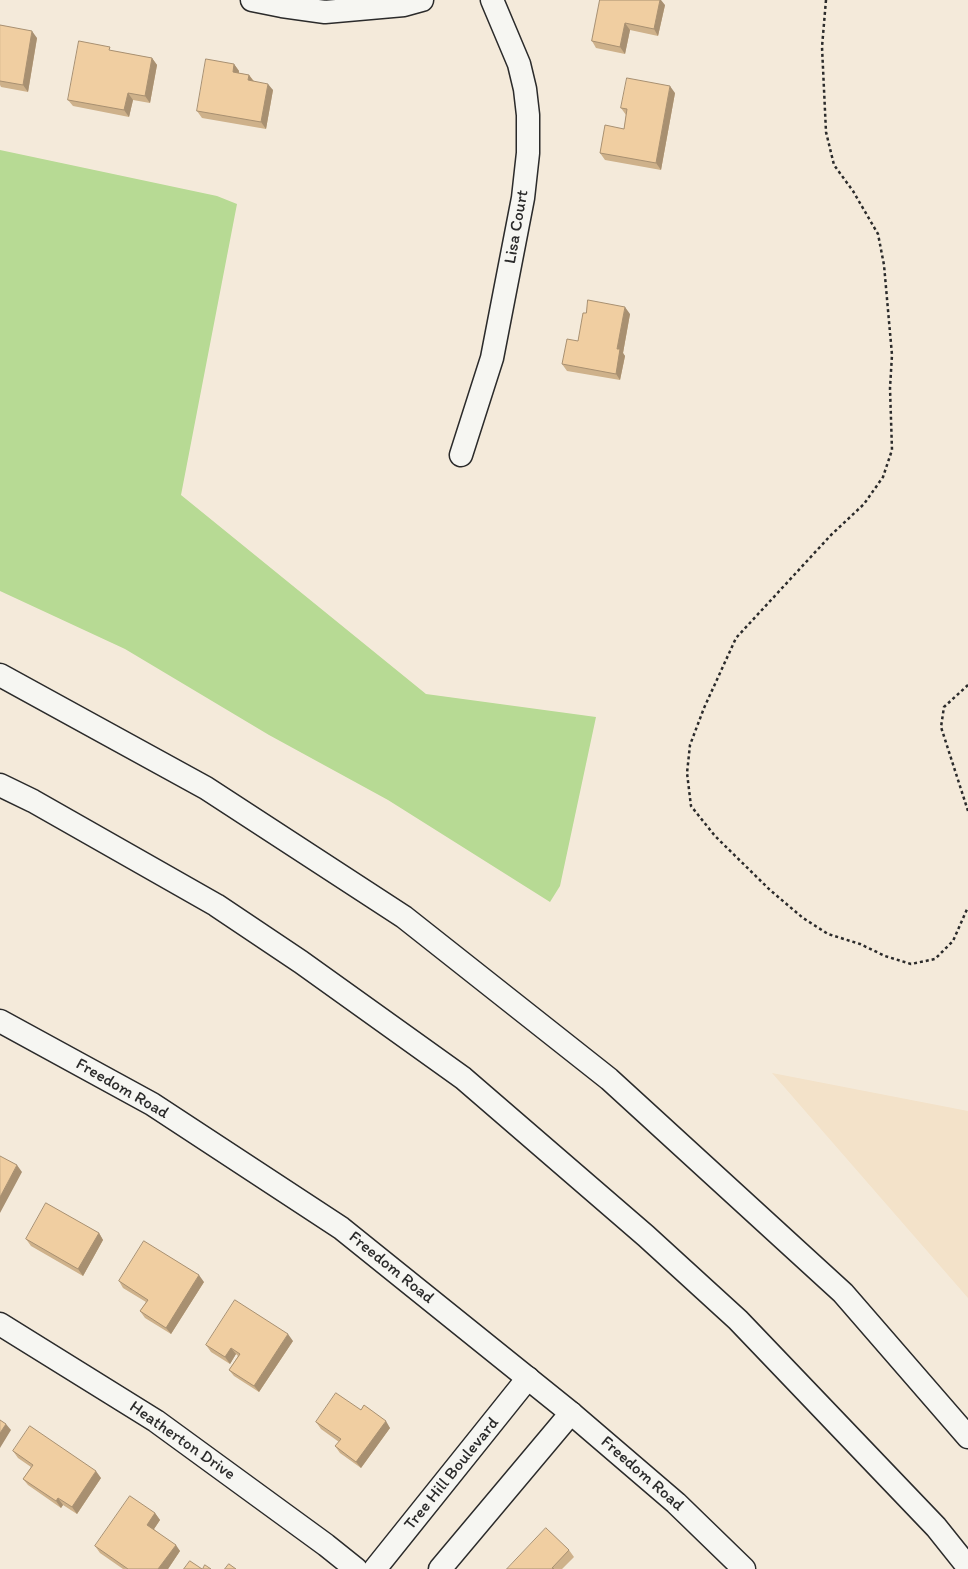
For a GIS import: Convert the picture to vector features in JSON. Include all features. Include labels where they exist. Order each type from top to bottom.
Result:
[{"type":"main road","points":[[252,0],[325,12],[404,5],[422,0]]},
{"type":"main road","name":"Lisa Court","points":[[461,455],[492,358],[523,198],[528,153],[528,115],[525,89],[519,64],[492,0]]},
{"type":"main road","points":[[0,675],[206,788],[398,913],[609,1079],[844,1293],[968,1437]]},
{"type":"main road","points":[[0,785],[33,801],[216,905],[301,962],[463,1078],[646,1236],[738,1320],[936,1527],[968,1567]]},
{"type":"main road","name":"Freedom Road","points":[[0,1021],[152,1104],[341,1228],[571,1413],[676,1503],[744,1569]]},
{"type":"main road","name":"Heatherton Drive","points":[[0,1324],[156,1421],[326,1545],[356,1569]]},
{"type":"main road","name":"Tree Hill Boulevard","points":[[376,1569],[528,1378]]},
{"type":"main road","points":[[440,1569],[571,1413]]},
{"type":"path","points":[[826,0],[822,47],[826,132],[834,165],[853,191],[878,234],[884,265],[892,355],[890,388],[892,450],[883,477],[864,504],[831,535],[736,638],[704,708],[690,745],[687,773],[691,806],[715,836],[770,890],[803,918],[828,934],[860,944],[885,956],[911,964],[935,959],[953,942],[968,907]]},
{"type":"path","points":[[968,685],[944,707],[941,727],[968,811]]},
{"type":"shaded area","points":[[772,1073],[968,1111],[968,1298]]},
{"type":"green space","points":[[0,150],[217,196],[237,204],[181,495],[426,694],[596,717],[560,886],[550,902],[388,800],[269,735],[125,649],[0,591]]},
{"type":"building","points":[[600,0],[660,0],[654,29],[625,23],[620,47],[592,41]]},
{"type":"building","points":[[0,25],[32,31],[23,85],[0,81]]},
{"type":"building","points":[[79,41],[110,47],[109,50],[152,58],[145,96],[128,93],[124,110],[68,100]]},
{"type":"building","points":[[206,59],[234,64],[233,72],[249,75],[248,80],[268,84],[261,122],[197,111]]},
{"type":"building","points":[[627,78],[670,86],[656,163],[600,153],[605,125],[624,129],[627,109],[621,108]]},
{"type":"building","points":[[588,300],[625,307],[617,349],[620,349],[616,374],[562,364],[567,339],[578,341],[583,313],[586,313]]},
{"type":"building","points":[[0,1156],[17,1165],[0,1197]]},
{"type":"building","points":[[46,1203],[99,1233],[78,1269],[26,1239]]},
{"type":"building","points":[[144,1241],[199,1275],[166,1328],[140,1311],[148,1300],[119,1281]]},
{"type":"building","points":[[235,1300],[288,1334],[254,1386],[229,1370],[240,1354],[231,1348],[225,1357],[206,1345]]},
{"type":"building","points":[[336,1393],[361,1410],[364,1405],[386,1421],[356,1462],[335,1446],[341,1439],[316,1422]]},
{"type":"building","points":[[0,1420],[6,1424],[0,1433]]},
{"type":"building","points":[[30,1426],[96,1471],[72,1507],[58,1498],[56,1501],[23,1479],[33,1465],[13,1451]]},
{"type":"building","points":[[130,1496],[155,1513],[147,1525],[176,1545],[158,1569],[128,1569],[95,1546]]},
{"type":"building","points":[[546,1528],[569,1550],[552,1568],[554,1569],[507,1569]]},
{"type":"building","points":[[190,1561],[202,1569],[184,1569]]},
{"type":"building","points":[[229,1564],[236,1569],[225,1569]]},
{"type":"building","points":[[205,1565],[211,1569],[203,1569]]}]
